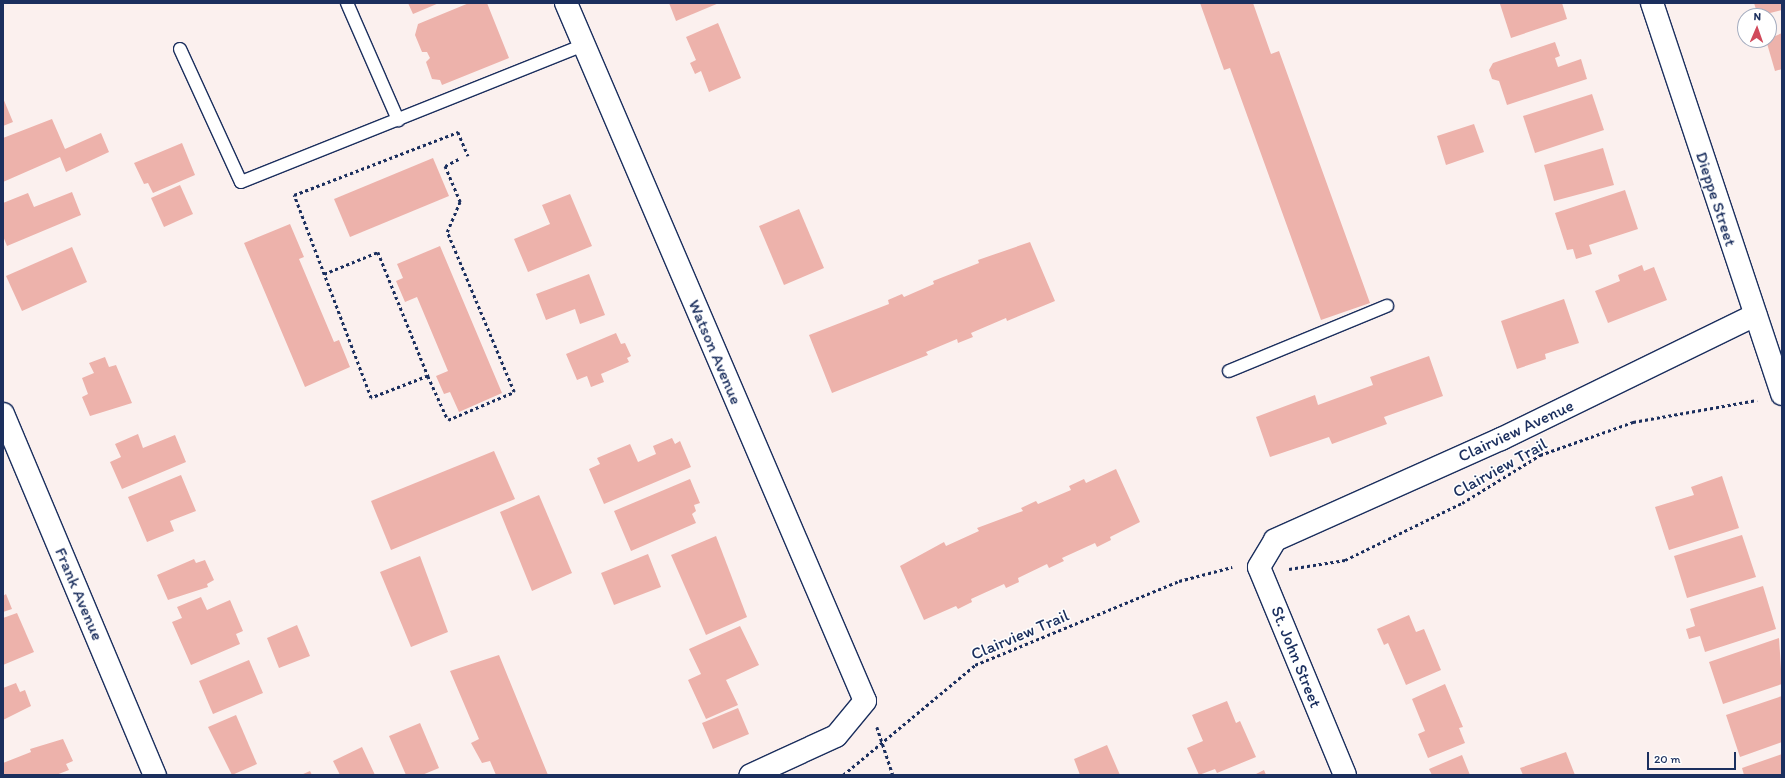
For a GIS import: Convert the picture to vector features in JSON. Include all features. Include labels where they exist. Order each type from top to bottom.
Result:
[{"type":"street","name":"Watson Avenue","points":[[566,3],[865,701]]},
{"type":"street","name":"Dieppe Street","points":[[1652,3],[1755,315],[1776,387]]},
{"type":"street","name":"Clairview Avenue","points":[[1275,540],[1501,439],[1755,315]]},
{"type":"street","name":"Frank Avenue","points":[[3,414],[154,775]]},
{"type":"street","name":"St. John Street","points":[[1275,540],[1259,567],[1345,775]]},
{"type":"street","points":[[751,775],[836,736],[865,701]]},
{"type":"lane","points":[[347,3],[398,120]]},
{"type":"lane","points":[[180,49],[241,182],[584,45]]},
{"type":"lane","points":[[1229,371],[1386,306]]},
{"type":"path","points":[[428,376],[371,398],[294,195],[458,132],[468,156]]},
{"type":"path","points":[[324,274],[378,252],[428,376],[448,420],[514,392],[447,232],[460,202],[445,166],[459,159]]},
{"type":"path","name":"Clairview Trail","points":[[1293,569],[1345,560],[1462,503],[1554,450],[1633,422],[1776,387]]},
{"type":"path","name":"Clairview Trail","points":[[843,775],[975,666],[1179,581],[1235,566]]},
{"type":"path","points":[[865,701],[884,741],[893,775]]},
{"type":"building","points":[[408,3],[439,3],[413,14]]},
{"type":"building","points":[[469,3],[487,3],[509,58],[442,85],[440,80],[432,79],[426,62],[430,58],[427,52],[422,52],[415,35],[418,24]]},
{"type":"building","points":[[669,3],[719,3],[676,21]]},
{"type":"building","points":[[1200,3],[1253,3],[1271,54],[1279,51],[1370,303],[1321,320],[1230,68],[1224,70]]},
{"type":"building","points":[[1562,3],[1567,19],[1511,38],[1500,4]]},
{"type":"building","points":[[1754,3],[1782,3],[1782,10],[1777,11],[1777,8],[1756,8]]},
{"type":"building","points":[[718,23],[741,78],[709,92],[701,71],[695,74],[690,63],[696,60],[686,37]]},
{"type":"building","points":[[1782,33],[1782,69],[1775,71],[1768,48],[1777,48],[1777,35]]},
{"type":"building","points":[[1555,42],[1560,56],[1555,58],[1558,67],[1581,59],[1587,79],[1507,105],[1499,81],[1492,79],[1489,70],[1493,63]]},
{"type":"building","points":[[1592,94],[1604,130],[1535,153],[1523,116]]},
{"type":"building","points":[[3,98],[13,122],[3,126]]},
{"type":"building","points":[[52,119],[65,149],[101,133],[109,152],[66,172],[60,157],[3,182],[3,138]]},
{"type":"building","points":[[1474,124],[1484,152],[1446,165],[1437,136]]},
{"type":"building","points":[[182,143],[195,175],[153,193],[148,183],[144,184],[134,163]]},
{"type":"building","points":[[1603,148],[1614,185],[1554,201],[1544,165]]},
{"type":"building","points":[[433,158],[449,196],[350,237],[334,199]]},
{"type":"building","points":[[180,185],[193,214],[164,227],[151,198]]},
{"type":"building","points":[[1625,190],[1638,229],[1589,245],[1592,254],[1576,259],[1573,249],[1567,250],[1555,213]]},
{"type":"building","points":[[72,192],[81,215],[7,246],[3,236],[3,203],[28,193],[34,207]]},
{"type":"building","points":[[570,194],[592,246],[528,272],[514,239],[550,224],[542,205]]},
{"type":"building","points":[[799,209],[824,268],[784,285],[759,226]]},
{"type":"building","points":[[290,224],[304,257],[299,259],[334,342],[339,340],[350,367],[305,387],[244,243]]},
{"type":"building","points":[[1030,242],[1055,301],[1007,321],[1006,318],[971,333],[973,337],[958,343],[957,339],[926,352],[928,355],[832,393],[809,335],[889,304],[888,300],[902,294],[904,297],[934,284],[933,281],[979,263],[978,260]]},
{"type":"building","points":[[440,246],[502,393],[459,412],[450,392],[444,394],[436,376],[448,371],[417,297],[405,302],[396,281],[403,278],[397,264]]},
{"type":"building","points":[[72,247],[87,282],[22,311],[6,276]]},
{"type":"building","points":[[1642,265],[1644,271],[1654,267],[1667,300],[1608,323],[1595,291],[1620,281],[1618,275]]},
{"type":"building","points":[[589,274],[605,315],[580,324],[575,309],[546,320],[536,294]]},
{"type":"building","points":[[1564,299],[1579,343],[1545,354],[1546,359],[1517,369],[1501,321]]},
{"type":"building","points":[[616,333],[621,344],[625,343],[631,356],[627,358],[629,362],[601,374],[604,382],[591,387],[587,376],[577,380],[566,354]]},
{"type":"building","points":[[1429,356],[1443,396],[1384,417],[1387,424],[1332,444],[1329,437],[1270,457],[1256,417],[1315,395],[1318,405],[1373,385],[1370,377]]},
{"type":"building","points":[[105,357],[109,367],[116,365],[132,403],[90,416],[82,397],[88,394],[82,378],[94,373],[89,363]]},
{"type":"building","points":[[138,434],[143,448],[175,435],[186,462],[122,489],[110,462],[121,457],[115,444]]},
{"type":"building","points":[[672,438],[675,444],[680,441],[691,467],[604,504],[589,469],[600,464],[597,458],[630,444],[638,462],[656,454],[653,446]]},
{"type":"building","points":[[494,451],[515,499],[391,550],[371,501]]},
{"type":"building","points":[[1116,469],[1140,522],[1110,537],[1111,540],[1097,547],[1095,543],[1062,558],[1064,561],[1049,568],[1047,564],[1018,578],[1019,582],[1006,588],[1004,584],[971,599],[972,602],[958,609],[956,606],[924,620],[900,566],[944,542],[946,546],[979,531],[977,528],[1023,511],[1021,508],[1036,501],[1038,504],[1071,490],[1069,486],[1084,479],[1086,483]]},
{"type":"building","points":[[181,475],[196,511],[170,521],[174,531],[147,542],[128,497]]},
{"type":"building","points":[[1722,476],[1739,528],[1669,550],[1655,507],[1694,495],[1691,487]]},
{"type":"building","points":[[690,479],[700,503],[694,505],[696,511],[692,514],[696,523],[631,551],[614,511]]},
{"type":"building","points":[[539,495],[572,573],[532,591],[500,512]]},
{"type":"building","points":[[1742,535],[1756,577],[1687,598],[1674,556]]},
{"type":"building","points":[[716,536],[747,617],[706,635],[671,555]]},
{"type":"building","points":[[648,554],[661,587],[614,605],[601,573]]},
{"type":"building","points":[[420,556],[448,632],[411,647],[380,572]]},
{"type":"building","points":[[194,559],[196,563],[205,560],[214,580],[207,584],[208,587],[168,600],[157,575]]},
{"type":"building","points":[[1763,586],[1776,629],[1705,652],[1700,636],[1689,639],[1686,629],[1695,626],[1690,609]]},
{"type":"building","points":[[6,594],[12,609],[3,612],[3,596]]},
{"type":"building","points":[[201,597],[207,610],[230,600],[243,631],[236,634],[240,644],[191,665],[172,622],[182,618],[177,607]]},
{"type":"building","points":[[17,613],[34,652],[3,665],[3,618]]},
{"type":"building","points":[[1409,615],[1416,632],[1424,629],[1441,670],[1406,685],[1388,643],[1384,645],[1377,629]]},
{"type":"building","points":[[297,625],[310,656],[279,668],[267,638]]},
{"type":"building","points":[[740,626],[759,665],[726,680],[738,705],[706,719],[688,680],[701,674],[689,649]]},
{"type":"building","points":[[1779,638],[1782,684],[1723,704],[1709,662]]},
{"type":"building","points":[[499,655],[548,775],[496,775],[490,761],[482,763],[471,743],[479,739],[450,671]]},
{"type":"building","points":[[249,660],[263,693],[213,714],[199,681]]},
{"type":"building","points":[[16,683],[20,692],[25,690],[31,706],[3,720],[3,688]]},
{"type":"building","points":[[1445,684],[1463,727],[1459,728],[1465,743],[1428,758],[1418,734],[1425,731],[1412,699]]},
{"type":"building","points":[[1782,696],[1782,742],[1740,757],[1726,715]]},
{"type":"building","points":[[1227,701],[1236,723],[1240,721],[1256,757],[1217,773],[1215,769],[1199,775],[1187,748],[1203,741],[1192,715]]},
{"type":"building","points":[[738,708],[749,734],[713,749],[702,723]]},
{"type":"building","points":[[236,715],[257,764],[232,775],[208,727]]},
{"type":"building","points":[[420,723],[439,768],[422,775],[406,775],[389,736]]},
{"type":"building","points":[[63,739],[73,761],[66,764],[69,770],[56,775],[3,775],[3,763],[31,752],[30,749]]},
{"type":"building","points":[[1107,745],[1120,775],[1080,775],[1074,759]]},
{"type":"building","points":[[362,747],[375,775],[340,775],[333,761]]},
{"type":"building","points":[[1566,752],[1575,775],[1523,775],[1520,768]]},
{"type":"building","points":[[1782,754],[1782,775],[1744,775],[1742,768]]},
{"type":"building","points":[[1462,755],[1470,775],[1432,775],[1429,769]]},
{"type":"building","points":[[1264,770],[1266,775],[1254,775]]},
{"type":"building","points":[[310,771],[312,775],[301,775]]}]
